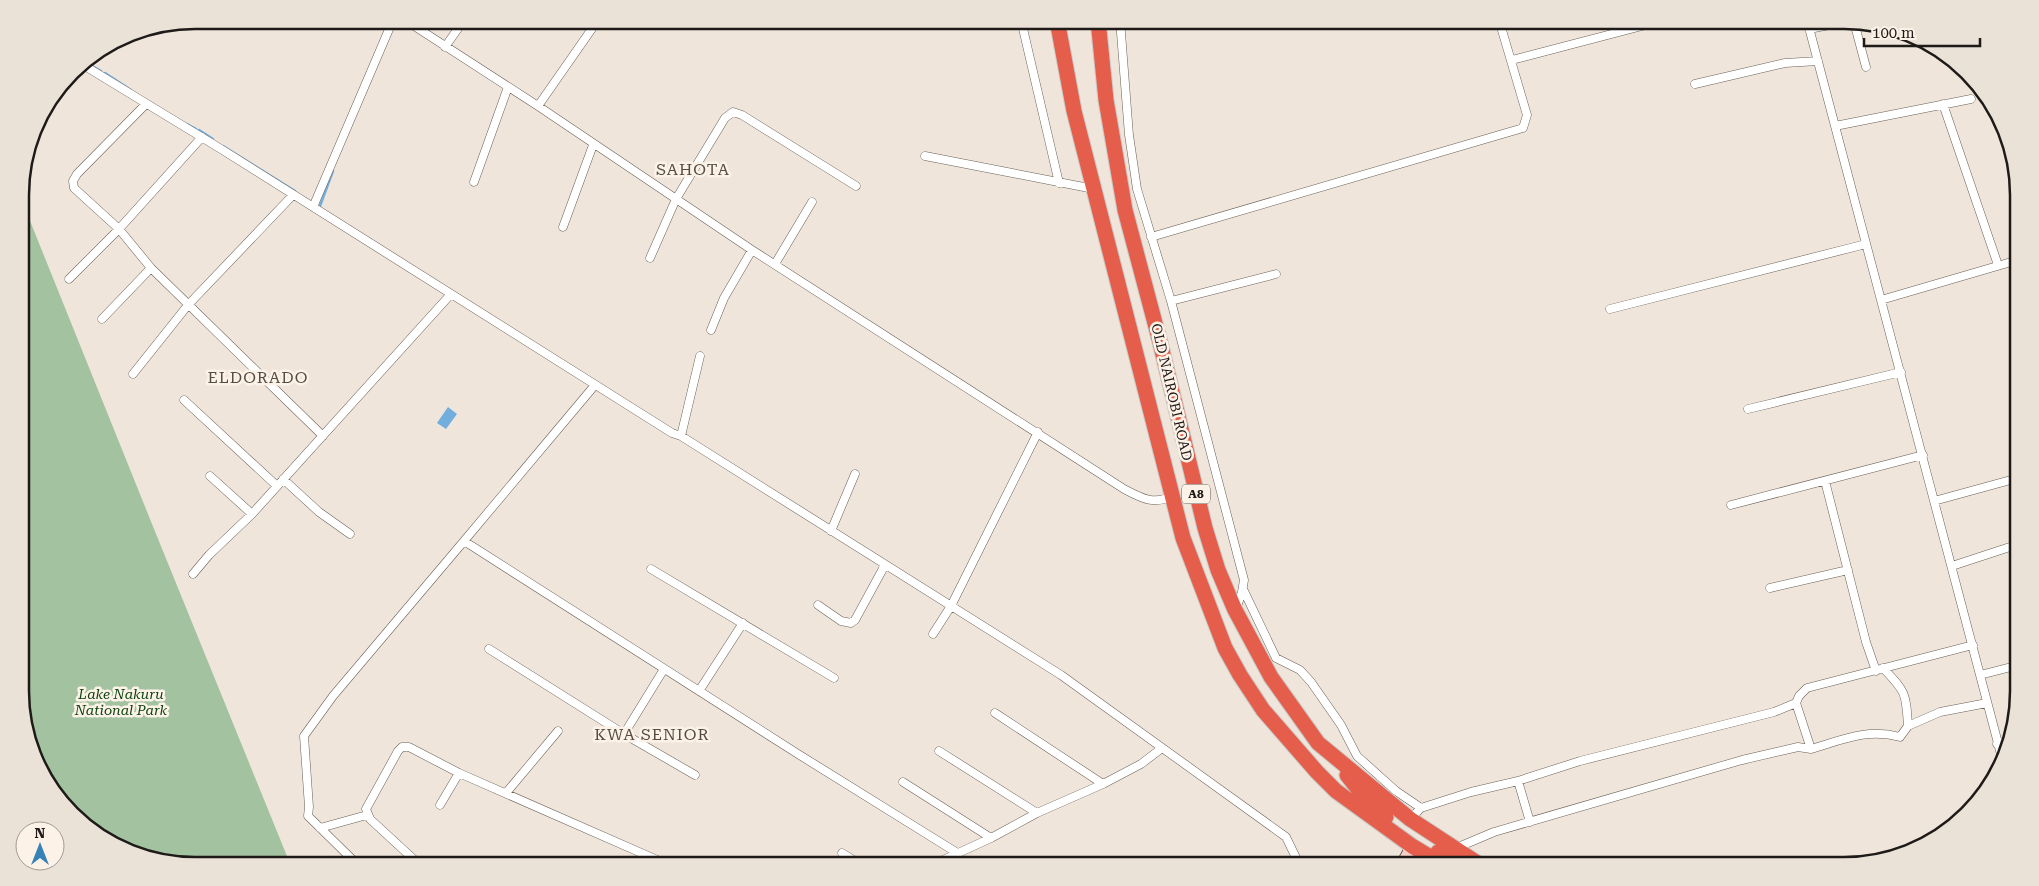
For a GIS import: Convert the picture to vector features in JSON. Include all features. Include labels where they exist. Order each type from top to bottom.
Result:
[{"type":"highway","name":"OLD NAIROBI ROAD","points":[[1059,29],[1074,111],[1183,538],[1225,648],[1263,710],[1336,791],[1432,857]]},
{"type":"highway","name":"OLD NAIROBI ROAD","points":[[1099,29],[1106,100],[1125,210],[1160,342],[1205,528],[1218,570],[1235,610],[1270,677],[1318,743],[1337,759],[1415,813],[1469,857]]},
{"type":"highway","points":[[1300,753],[1307,756],[1314,754],[1318,749],[1318,743]]},
{"type":"highway","points":[[1337,759],[1370,805],[1416,846],[1430,848],[1446,857]]},
{"type":"street","points":[[313,207],[389,29]]},
{"type":"street","points":[[418,29],[538,106],[593,145],[752,250],[1145,500],[1165,500],[1172,495]]},
{"type":"street","points":[[445,47],[458,29]]},
{"type":"street","points":[[538,106],[592,29]]},
{"type":"street","points":[[1024,29],[1059,183]]},
{"type":"street","points":[[1121,29],[1131,149],[1137,189],[1171,301],[1244,580],[1235,610]]},
{"type":"street","points":[[1151,236],[1522,128],[1527,115],[1502,29]]},
{"type":"street","points":[[1512,60],[1631,29]]},
{"type":"street","points":[[1809,29],[1923,455],[1999,751]]},
{"type":"street","points":[[1856,30],[1866,67]]},
{"type":"street","points":[[1695,84],[1785,63],[1818,61]]},
{"type":"street","points":[[88,68],[202,137],[672,434],[681,436],[1061,675],[1286,837],[1296,857]]},
{"type":"street","points":[[474,182],[508,87]]},
{"type":"street","points":[[1835,126],[1971,99]]},
{"type":"street","points":[[146,104],[77,174],[73,181],[74,188],[118,229],[151,268],[322,436]]},
{"type":"street","points":[[1943,104],[1998,265]]},
{"type":"street","points":[[650,258],[676,199],[725,118],[733,112],[742,115],[856,186]]},
{"type":"street","points":[[69,278],[118,229],[202,137]]},
{"type":"street","points":[[562,227],[593,145]]},
{"type":"street","points":[[924,156],[1094,189]]},
{"type":"street","points":[[133,374],[188,305],[293,195]]},
{"type":"street","points":[[775,264],[812,202]]},
{"type":"street","points":[[1610,309],[1866,244]]},
{"type":"street","points":[[711,330],[724,298],[752,250]]},
{"type":"street","points":[[1881,300],[2010,262]]},
{"type":"street","points":[[102,319],[151,268]]},
{"type":"street","points":[[1171,301],[1276,274]]},
{"type":"street","points":[[193,574],[209,555],[252,514],[451,294]]},
{"type":"street","points":[[681,436],[700,356]]},
{"type":"street","points":[[1748,409],[1900,372]]},
{"type":"street","points":[[350,857],[308,816],[304,736],[333,696],[595,385]]},
{"type":"street","points":[[184,400],[277,486]]},
{"type":"street","points":[[933,634],[952,606],[1038,432]]},
{"type":"street","points":[[1731,505],[1923,455]]},
{"type":"street","points":[[830,531],[855,474]]},
{"type":"street","points":[[210,476],[252,514]]},
{"type":"street","points":[[283,479],[319,512],[350,534]]},
{"type":"street","points":[[1934,501],[2010,480]]},
{"type":"street","points":[[1825,481],[1866,642],[1880,669],[1902,688],[1907,702],[1908,726]]},
{"type":"street","points":[[464,541],[959,854]]},
{"type":"street","points":[[1952,566],[2010,547]]},
{"type":"street","points":[[818,605],[841,620],[851,623],[855,620],[885,566]]},
{"type":"street","points":[[651,568],[834,678]]},
{"type":"street","points":[[1770,588],[1848,570]]},
{"type":"street","points":[[1242,589],[1276,658],[1300,670],[1311,682],[1340,725],[1357,756],[1396,791],[1415,813],[1580,761],[1774,712],[1796,703]]},
{"type":"street","points":[[699,691],[743,623]]},
{"type":"street","points":[[1810,749],[1796,703],[1799,696],[1807,688],[1973,646]]},
{"type":"street","points":[[488,649],[695,776]]},
{"type":"street","points":[[1980,676],[2010,668]]},
{"type":"street","points":[[624,734],[664,669]]},
{"type":"street","points":[[1456,848],[1494,832],[1742,760],[1798,747],[1810,749],[1863,733],[1885,733],[1900,737],[1908,726],[1940,712],[1987,703]]},
{"type":"street","points":[[995,713],[1103,784]]},
{"type":"street","points":[[506,792],[558,731]]},
{"type":"street","points":[[1997,744],[2002,742]]},
{"type":"street","points":[[411,857],[367,815],[366,809],[402,746],[409,747],[459,772],[651,857]]},
{"type":"street","points":[[952,857],[1037,813],[1103,784],[1141,764],[1162,748]]},
{"type":"street","points":[[939,751],[1037,813]]},
{"type":"street","points":[[440,805],[459,772]]},
{"type":"street","points":[[1518,781],[1530,822]]},
{"type":"street","points":[[903,782],[991,838]]},
{"type":"street","points":[[320,828],[367,815]]},
{"type":"street","points":[[1408,857],[1416,846]]},
{"type":"street","points":[[1413,857],[1416,846]]},
{"type":"street","points":[[842,853],[848,857]]},
{"type":"green space","name":"Lake Nakuru National Park","points":[[29,218],[287,857],[184,857],[152,852],[131,845],[94,823],[77,809],[51,774],[41,755],[30,713],[29,692]]},
{"type":"water","points":[[448,407],[457,414],[446,429],[437,423]]},
{"type":"waterway","points":[[91,65],[101,71]]},
{"type":"waterway","points":[[105,73],[131,90]]},
{"type":"waterway","points":[[187,124],[196,129]]},
{"type":"waterway","points":[[199,130],[213,139]]},
{"type":"waterway","points":[[223,146],[295,191]]},
{"type":"waterway","points":[[320,206],[333,171]]},
{"type":"district","name":"SAHOTA","points":[[693,169]]},
{"type":"district","name":"ELDORADO","points":[[258,377]]},
{"type":"district","name":"KWA SENIOR","points":[[652,734]]}]
